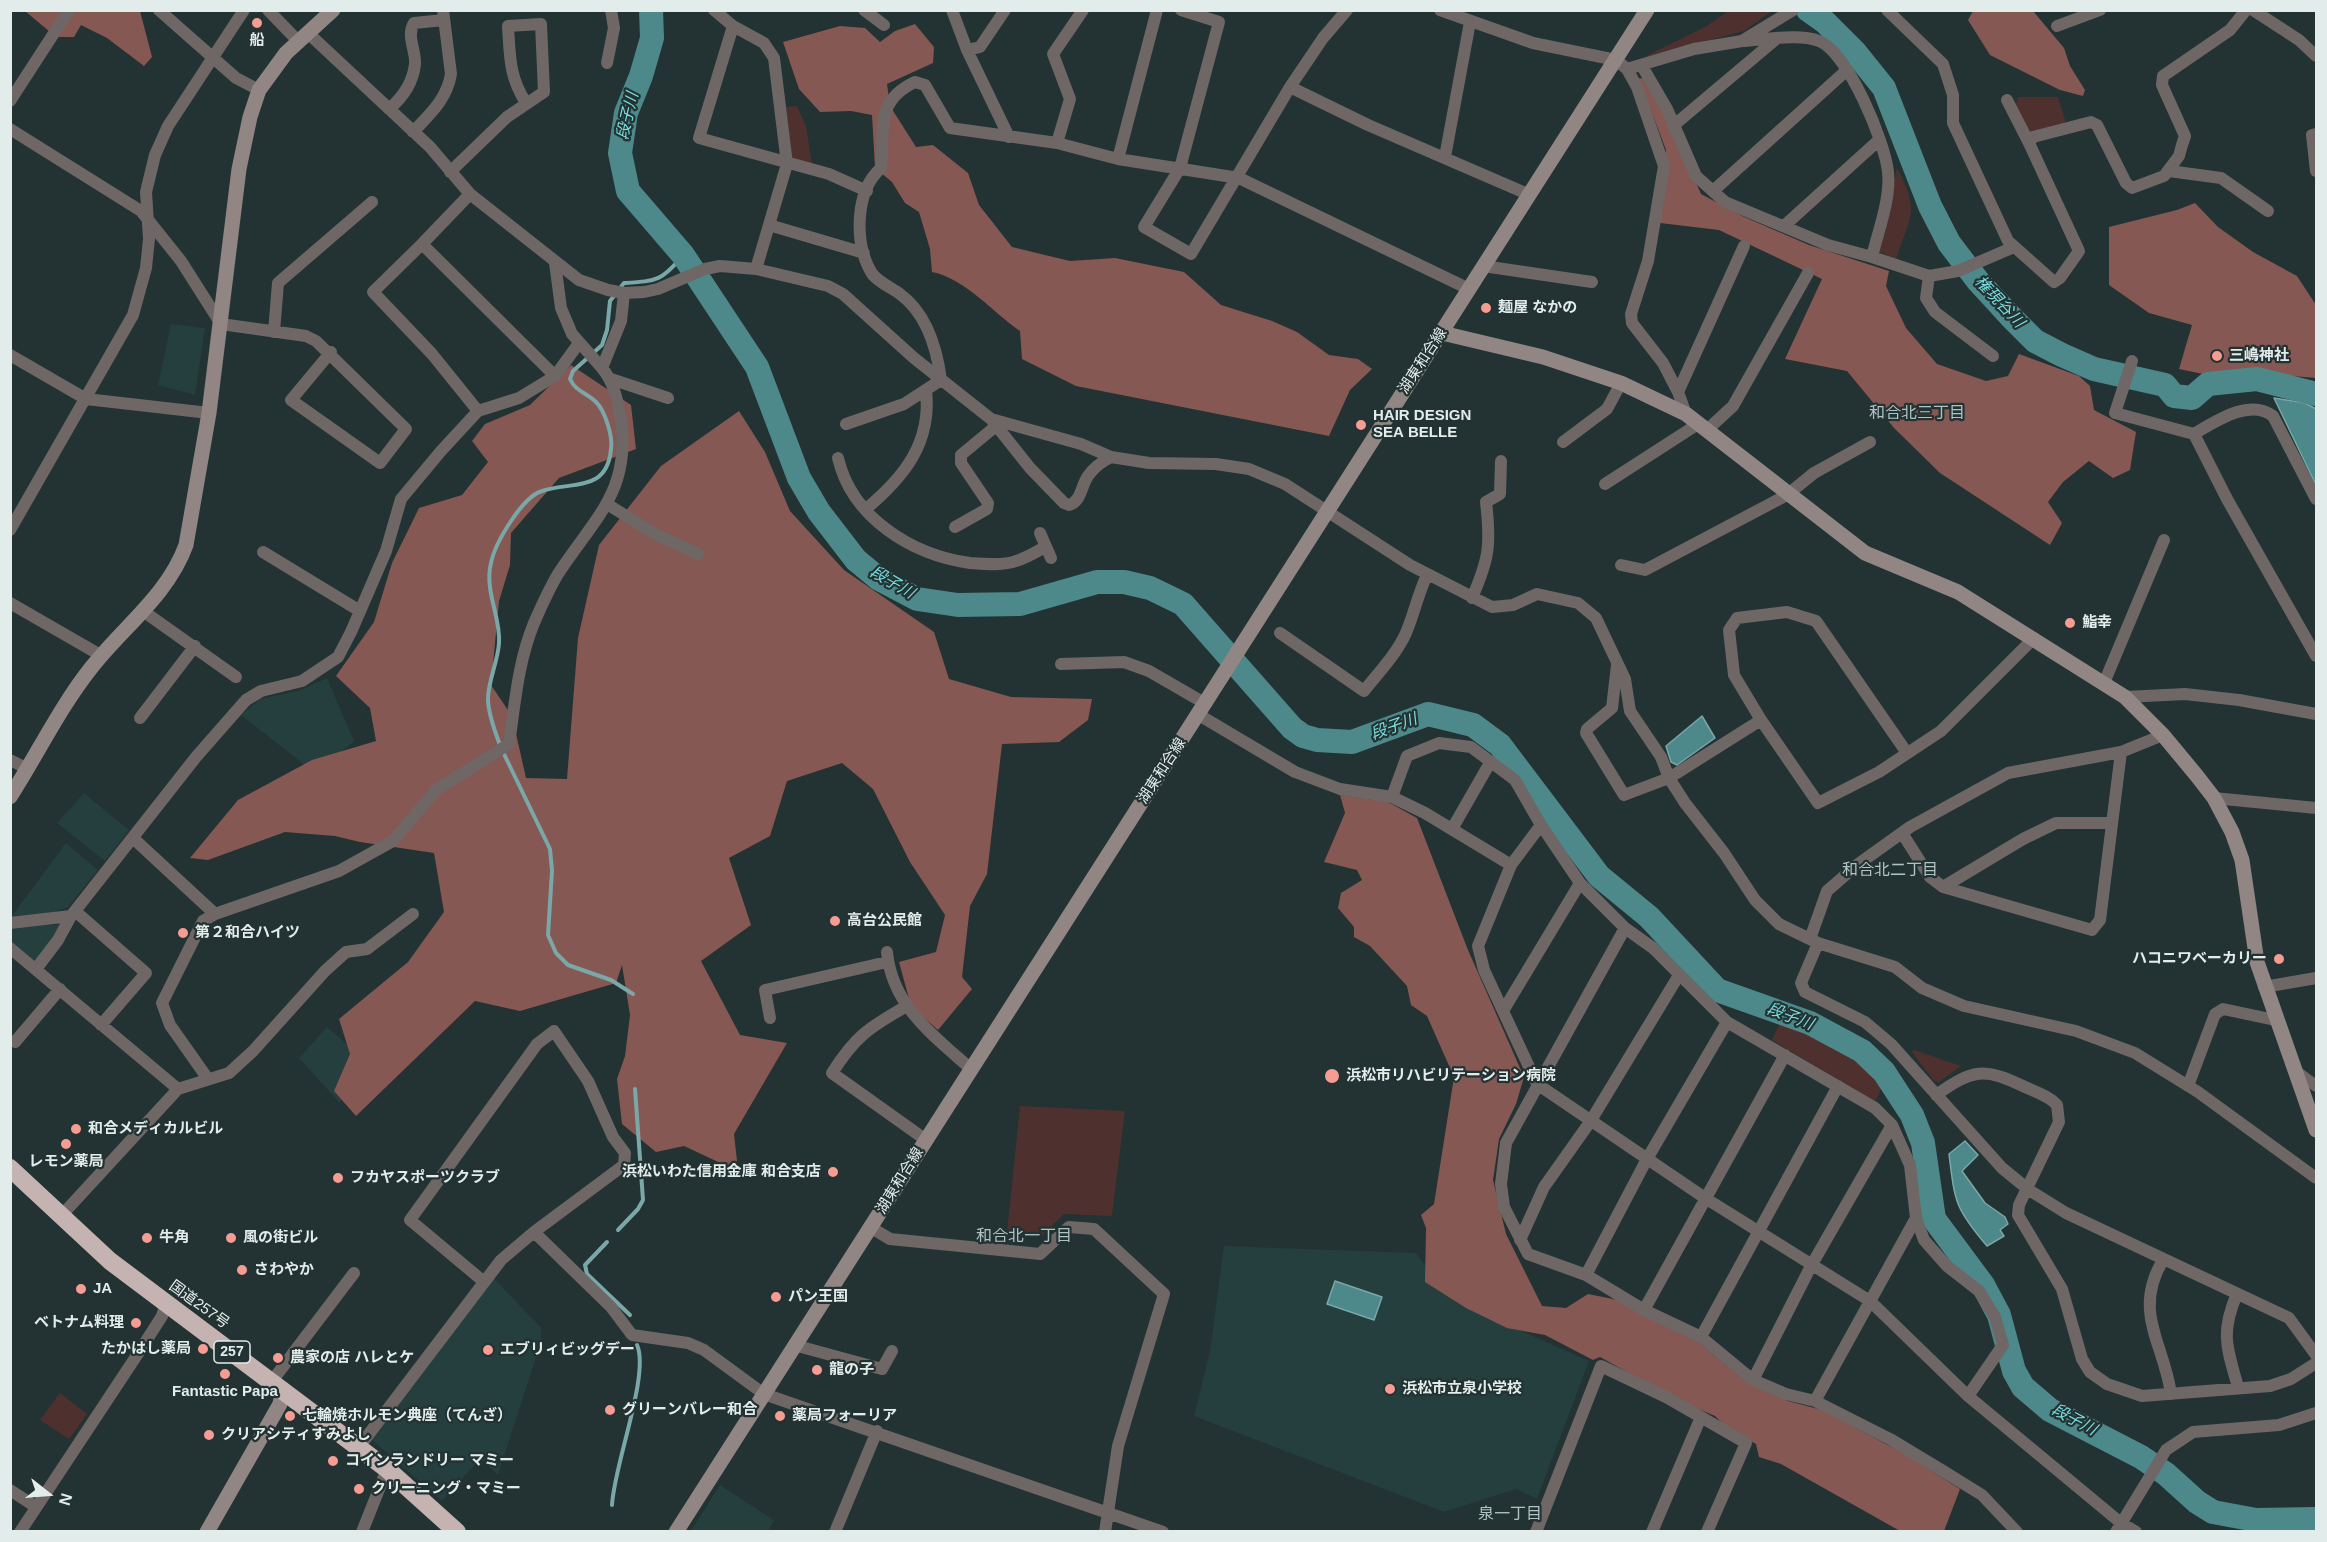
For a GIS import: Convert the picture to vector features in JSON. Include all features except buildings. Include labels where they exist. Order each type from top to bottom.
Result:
[{"type":"highway","name":"国道257号","points":[[10,1168],[110,1261],[359,1447],[457,1532]]},
{"type":"street","points":[[10,101],[69,10]]},
{"type":"street","points":[[159,10],[236,78],[259,90]]},
{"type":"street","points":[[10,530],[53,452],[117,347],[140,293],[146,268],[148,239],[146,192],[154,155],[168,126],[244,10]]},
{"type":"street","points":[[268,10],[389,109],[430,147],[470,194],[579,280],[608,291],[623,293],[658,289],[705,269],[720,266],[756,268],[828,286],[843,294],[994,423],[1030,468],[1064,503],[1069,505],[1077,500],[1087,477],[1096,465],[1111,456]]},
{"type":"street","points":[[10,797],[90,669],[143,611],[173,573],[186,545],[209,413],[239,169],[250,117],[259,90],[303,37],[333,10]]},
{"type":"street","points":[[607,63],[614,28],[611,10]]},
{"type":"street","points":[[714,10],[733,26],[764,43],[774,58],[787,164],[756,268]]},
{"type":"street","points":[[864,10],[884,25]]},
{"type":"street","points":[[952,10],[967,50],[1009,136]]},
{"type":"street","points":[[967,50],[980,47],[1005,10]]},
{"type":"street","points":[[1057,143],[1070,99],[1053,54],[1083,10]]},
{"type":"street","points":[[1118,159],[1157,10]]},
{"type":"street","points":[[1181,10],[1220,22],[1180,168],[1144,227],[1191,254],[1239,178],[1290,87],[1323,38],[1347,10]]},
{"type":"street","points":[[1440,10],[1533,43],[1621,64],[1642,66],[1694,49],[1742,40],[1797,37],[1820,41],[1835,54],[1847,70],[1879,140],[1888,172],[1886,197],[1872,257]]},
{"type":"street","name":"湖東和合線","points":[[676,1532],[1203,710],[1483,266],[1621,64],[1647,10]]},
{"type":"street","points":[[1887,10],[1943,64],[1953,95],[1953,123],[2008,241],[2054,282],[2060,278],[2079,251],[2007,100]]},
{"type":"street","points":[[2057,26],[2100,10]]},
{"type":"street","points":[[2029,143],[2033,137],[2091,122],[2097,125],[2126,183],[2132,188],[2164,176],[2179,156],[2185,136],[2162,85],[2163,76],[2230,30],[2246,10]]},
{"type":"street","points":[[1742,40],[1791,12]]},
{"type":"street","points":[[2259,12],[2299,40],[2316,56]]},
{"type":"street","points":[[389,109],[407,89],[415,64],[410,30],[414,23],[443,15],[451,74],[449,84],[439,104],[413,132]]},
{"type":"street","points":[[1445,157],[1470,22]]},
{"type":"street","points":[[450,172],[507,117],[544,92],[540,24],[508,26],[511,73],[514,84],[526,103]]},
{"type":"street","points":[[733,26],[699,138],[830,174],[867,191]]},
{"type":"street","points":[[1673,126],[1775,40]]},
{"type":"street","points":[[1621,64],[1637,87],[1664,166],[1648,261],[1631,314],[1632,323],[1663,363],[1697,422]]},
{"type":"street","points":[[1642,66],[1667,109],[1696,176],[1725,202],[1828,245],[1929,276],[1958,271],[2014,247]]},
{"type":"street","points":[[1713,191],[1847,70]]},
{"type":"street","points":[[941,380],[938,352],[917,311],[903,296],[872,274],[864,253],[859,224],[871,177],[881,168],[883,115],[892,98],[901,88],[915,82],[925,85],[950,128],[1057,143],[1118,159],[1239,178],[1469,289]]},
{"type":"street","points":[[1290,87],[1368,125],[1530,195]]},
{"type":"street","points":[[10,129],[122,196],[146,216],[198,285],[221,324]]},
{"type":"street","points":[[2316,134],[2312,135],[2316,171]]},
{"type":"street","points":[[1784,226],[1879,140]]},
{"type":"street","points":[[2169,171],[2221,178],[2268,211]]},
{"type":"street","points":[[470,194],[373,292],[432,354],[478,411]]},
{"type":"street","points":[[274,332],[278,283],[372,202]]},
{"type":"street","points":[[769,225],[864,253]]},
{"type":"street","points":[[422,244],[555,376]]},
{"type":"street","points":[[1678,392],[1744,246]]},
{"type":"street","points":[[208,1078],[170,1025],[162,1003],[203,921],[215,914],[339,871],[393,841],[436,790],[508,744],[521,663],[534,624],[557,576],[608,504],[621,464],[623,433],[611,379],[572,334],[561,308],[555,263]]},
{"type":"street","points":[[1483,266],[1592,282]]},
{"type":"street","points":[[1605,484],[1697,422],[1733,406],[1808,273]]},
{"type":"street","points":[[1929,276],[1926,298],[1935,312],[1993,356]]},
{"type":"street","points":[[600,365],[621,321],[623,293]]},
{"type":"street","points":[[221,324],[306,336],[331,352],[406,429],[380,463],[291,400],[331,352]]},
{"type":"street","points":[[1442,333],[1543,357],[1621,383],[1697,422],[1787,495],[1865,553],[1958,592],[2124,697],[2163,735],[2214,798],[2232,832],[2242,860],[2253,947],[2264,987],[2316,1130]]},
{"type":"street","points":[[36,969],[58,940],[73,914],[196,757],[246,700],[261,691],[302,681],[321,671],[338,657],[386,551],[401,498],[478,411],[519,398],[555,376],[582,346]]},
{"type":"street","points":[[10,355],[87,399],[209,413]]},
{"type":"street","points":[[2132,361],[2115,413],[2194,434],[2221,418],[2250,409],[2265,410],[2273,416],[2316,498]]},
{"type":"street","points":[[611,379],[668,398]]},
{"type":"street","points":[[846,424],[895,407],[941,380]]},
{"type":"street","points":[[1563,442],[1607,409],[1621,383]]},
{"type":"street","points":[[866,509],[891,488],[907,467],[916,449],[928,413],[926,390]]},
{"type":"street","points":[[994,423],[1081,444],[1111,456],[1149,463],[1216,464],[1249,469],[1285,484],[1427,575],[1492,607],[1513,605],[1537,594],[1578,603],[1596,618],[1625,679],[1630,711],[1660,757],[1669,778],[1755,900],[1779,924],[1814,941],[1895,967],[1922,988],[1964,1006],[2076,1031],[2135,1053],[2188,1086],[2316,1178]]},
{"type":"street","points":[[955,527],[987,509],[988,503],[961,463],[961,455],[994,423]]},
{"type":"street","points":[[2194,434],[2227,499],[2316,656]]},
{"type":"street","points":[[1621,566],[1645,570],[1787,495],[1814,473],[1870,442]]},
{"type":"street","points":[[838,458],[842,473],[866,509],[887,531],[915,548],[955,561],[983,564],[1015,562],[1048,552],[1040,533]]},
{"type":"street","points":[[1472,598],[1485,568],[1490,540],[1486,502],[1500,494],[1501,461]]},
{"type":"street","points":[[608,504],[655,534],[698,554]]},
{"type":"street","points":[[2104,683],[2164,540]]},
{"type":"street","points":[[263,552],[360,611]]},
{"type":"street","points":[[1280,633],[1364,691],[1395,652],[1406,633],[1416,600],[1427,575]]},
{"type":"street","points":[[10,603],[102,656]]},
{"type":"street","points":[[143,611],[236,677]]},
{"type":"street","points":[[1907,753],[1816,621],[1788,612],[1737,618],[1730,630],[1734,675],[1761,720],[1818,803],[1879,772],[1941,731],[2034,638]]},
{"type":"street","points":[[140,718],[195,646]]},
{"type":"street","points":[[1061,664],[1124,662],[1149,670],[1203,710],[1295,772],[1340,789],[1392,797],[1452,829],[1511,865]]},
{"type":"street","points":[[1618,663],[1612,708],[1587,729],[1586,733],[1624,795],[1669,778],[1761,720]]},
{"type":"street","points":[[2124,697],[2185,694],[2238,700],[2316,714]]},
{"type":"street","points":[[2163,735],[2121,752],[2008,773],[1902,833],[1857,865],[1827,891],[1801,983],[1805,992],[1865,1022],[1892,1044],[2002,1168],[2029,1190],[2066,1213],[2289,1318],[2316,1355]]},
{"type":"street","points":[[1392,797],[1407,756],[1439,743],[1471,747],[1515,780],[1540,825],[1580,883],[1625,928],[1653,948],[1727,1022],[1875,1108],[1892,1125],[1910,1165],[1916,1218],[1924,1240],[1947,1266],[1979,1291],[1995,1317],[2003,1345],[1968,1396]]},
{"type":"street","points":[[1902,833],[1930,877],[1943,887],[2092,930],[2100,920],[2121,752]]},
{"type":"street","points":[[10,760],[28,769]]},
{"type":"street","points":[[1452,829],[1491,761]]},
{"type":"street","points":[[2214,798],[2316,808]]},
{"type":"street","points":[[1943,887],[2023,839],[2056,824],[2112,823]]},
{"type":"street","points":[[1540,825],[1511,865],[1478,946],[1484,970],[1537,1084],[1705,1198],[1870,1301],[1968,1396],[2119,1527],[2136,1532]]},
{"type":"street","points":[[134,839],[215,914]]},
{"type":"street","points":[[1503,1011],[1580,883]]},
{"type":"street","points":[[10,923],[73,914],[146,973],[101,1025]]},
{"type":"street","points":[[61,1216],[178,1089],[229,1072],[253,1051],[325,971],[346,952],[367,949],[413,914]]},
{"type":"street","points":[[1625,928],[1506,1143],[1502,1157],[1500,1184],[1504,1207],[1528,1254],[1586,1275],[1644,1310],[1701,1337],[1753,1380],[1786,1394],[1815,1401],[1890,1439],[1982,1495],[2017,1532]]},
{"type":"street","points":[[10,948],[178,1089]]},
{"type":"street","points":[[770,1018],[765,990],[887,957],[904,1007],[972,1069]]},
{"type":"street","points":[[1520,1240],[1544,1187],[1590,1122],[1678,975]]},
{"type":"street","points":[[2264,987],[2316,978]]},
{"type":"street","points":[[15,1042],[60,989]]},
{"type":"street","points":[[904,1007],[870,1027],[850,1044],[832,1073],[926,1140]]},
{"type":"street","points":[[2188,1086],[2215,1014],[2223,1009],[2276,1020]]},
{"type":"street","points":[[1586,1275],[1647,1159],[1727,1022]]},
{"type":"street","points":[[359,1447],[501,1260],[534,1232],[624,1165],[625,1153],[612,1137],[588,1081],[554,1031],[537,1044],[410,1220],[483,1281]]},
{"type":"street","points":[[1644,1310],[1785,1055]]},
{"type":"street","points":[[2293,1070],[2316,1086]]},
{"type":"street","points":[[1936,1095],[1960,1078],[1976,1072],[1991,1072],[2057,1105],[2058,1122],[2029,1190],[2019,1205],[2018,1215],[2062,1289],[2082,1359],[2090,1371],[2107,1383],[2142,1396],[2270,1386],[2291,1379],[2316,1364]]},
{"type":"street","points":[[1701,1337],[1838,1086]]},
{"type":"street","points":[[1753,1380],[1811,1266],[1892,1125]]},
{"type":"street","points":[[1815,1401],[1916,1218]]},
{"type":"street","points":[[870,1227],[890,1239],[1040,1254],[1069,1227],[1094,1229],[1164,1294],[1118,1446],[1105,1532]]},
{"type":"street","points":[[534,1232],[611,1307],[632,1335],[688,1342],[704,1350],[764,1394],[877,1431],[1163,1532]]},
{"type":"street","points":[[2163,1260],[2150,1292],[2149,1317],[2171,1394]]},
{"type":"street","points":[[207,1532],[280,1404],[277,1385],[354,1273]]},
{"type":"street","points":[[2237,1294],[2229,1312],[2225,1342],[2238,1387]]},
{"type":"street","points":[[20,1532],[151,1334],[166,1304]]},
{"type":"street","points":[[794,1345],[882,1369],[892,1351]]},
{"type":"street","points":[[1536,1532],[1595,1374],[1601,1366],[1636,1382],[1746,1443],[1707,1532]]},
{"type":"street","points":[[2119,1527],[2166,1450],[2193,1432],[2279,1425],[2316,1413]]},
{"type":"street","points":[[1652,1532],[1701,1417]]},
{"type":"street","points":[[835,1532],[877,1431]]},
{"type":"street","points":[[362,1532],[387,1469]]},
{"type":"street","points":[[10,1490],[36,1507]]},
{"type":"shaded area","points":[[25,11],[140,11],[152,57],[144,66],[107,38],[81,25],[74,37],[56,37]]},
{"type":"shaded area","points":[[1728,11],[1772,11],[1744,31],[1644,57],[1707,26]]},
{"type":"shaded area","points":[[1973,11],[2033,11],[2064,48],[2070,66],[2085,90],[2083,96],[2060,90],[1990,55],[1968,20]]},
{"type":"shaded area","points":[[915,24],[934,47],[933,63],[887,84],[890,106],[916,147],[933,145],[968,173],[979,205],[1012,247],[1070,261],[1115,258],[1184,272],[1221,305],[1272,321],[1297,332],[1329,355],[1358,359],[1372,369],[1350,390],[1329,436],[1076,386],[1022,359],[1020,331],[967,289],[932,272],[930,249],[919,212],[905,203],[892,182],[875,168],[872,115],[851,111],[820,112],[799,89],[783,42],[840,26],[865,28],[880,42],[895,31]]},
{"type":"shaded area","points":[[1639,78],[1645,79],[1664,111],[1701,194],[1742,216],[1809,245],[1889,271],[1886,286],[1906,328],[1937,364],[1986,381],[2008,376],[2019,354],[2079,376],[2090,386],[2094,410],[2136,432],[2130,470],[2113,478],[2089,461],[2063,482],[2048,502],[2062,523],[2050,545],[1940,473],[1894,428],[1847,371],[1785,359],[1822,279],[1719,230],[1660,223],[1666,150]]},
{"type":"shaded area","points":[[2018,97],[2058,97],[2066,123],[2029,134],[2016,104]]},
{"type":"shaded area","points":[[797,106],[806,126],[812,165],[792,159],[786,107]]},
{"type":"shaded area","points":[[1897,168],[1909,194],[1911,213],[1896,259],[1878,251]]},
{"type":"shaded area","points":[[2195,203],[2218,227],[2253,252],[2297,276],[2316,305],[2316,378],[2246,372],[2208,375],[2179,369],[2192,325],[2149,313],[2109,285],[2109,227],[2177,210]]},
{"type":"shaded area","points":[[171,324],[205,328],[195,395],[158,385]]},
{"type":"shaded area","points":[[571,365],[631,405],[636,449],[559,478],[511,533],[510,565],[499,601],[491,685],[512,716],[526,778],[567,779],[578,638],[599,545],[661,466],[739,411],[765,452],[790,511],[844,570],[934,632],[949,679],[1011,697],[1092,699],[1088,720],[1059,742],[1002,744],[987,874],[970,906],[962,977],[972,989],[938,1030],[911,1006],[899,962],[936,952],[945,915],[910,862],[873,789],[842,763],[787,781],[770,836],[729,858],[751,925],[701,961],[740,1035],[787,1043],[734,1134],[737,1161],[729,1167],[684,1146],[656,1152],[622,1124],[617,1079],[625,1056],[630,1015],[622,965],[616,983],[520,1011],[475,1001],[356,1116],[334,1091],[350,1054],[339,1019],[408,962],[444,912],[434,853],[335,836],[285,832],[208,860],[190,858],[238,800],[312,760],[376,741],[370,708],[336,676],[374,622],[392,563],[419,508],[462,495],[488,462],[472,441],[485,424],[530,405]]},
{"type":"shaded area","points":[[327,678],[354,741],[316,774],[241,715],[260,699],[298,691]]},
{"type":"shaded area","points":[[84,793],[129,830],[105,861],[57,823]]},
{"type":"shaded area","points":[[1340,795],[1388,802],[1417,818],[1468,950],[1524,1077],[1516,1104],[1499,1139],[1493,1180],[1506,1234],[1542,1306],[1566,1308],[1588,1294],[1618,1300],[1698,1342],[1748,1383],[1788,1401],[1822,1410],[1903,1453],[1960,1489],[1944,1531],[1900,1531],[1781,1464],[1759,1457],[1756,1444],[1729,1430],[1715,1416],[1679,1401],[1600,1357],[1593,1360],[1545,1335],[1507,1328],[1466,1308],[1425,1282],[1426,1228],[1421,1215],[1434,1204],[1454,1077],[1427,1016],[1411,1005],[1407,986],[1370,946],[1354,937],[1354,927],[1338,908],[1341,893],[1362,880],[1357,870],[1324,862],[1345,813]]},
{"type":"shaded area","points":[[66,843],[98,870],[68,907],[46,915],[11,917]]},
{"type":"shaded area","points":[[61,925],[38,959],[34,960],[11,941],[10,928]]},
{"type":"shaded area","points":[[1779,1025],[1823,1038],[1849,1055],[1882,1087],[1875,1102],[1772,1040]]},
{"type":"shaded area","points":[[327,1027],[379,1072],[339,1102],[299,1058]]},
{"type":"shaded area","points":[[1914,1050],[1961,1066],[1939,1082],[1934,1081],[1912,1052]]},
{"type":"shaded area","points":[[1020,1106],[1125,1111],[1112,1216],[1064,1214],[1040,1237],[1007,1232]]},
{"type":"shaded area","name":"浜松市立泉小学校","points":[[1224,1246],[1416,1253],[1438,1283],[1464,1305],[1589,1361],[1537,1499],[1516,1489],[1444,1512],[1194,1416],[1210,1351]]},
{"type":"shaded area","points":[[494,1278],[541,1328],[541,1342],[498,1475],[481,1458],[442,1501],[372,1440]]},
{"type":"shaded area","points":[[60,1393],[87,1414],[69,1439],[40,1420]]},
{"type":"shaded area","points":[[720,1485],[774,1520],[768,1531],[691,1531]]},
{"type":"water","points":[[2274,398],[2305,403],[2316,409],[2316,485]]},
{"type":"water","points":[[1702,716],[1715,738],[1677,765],[1671,762],[1666,746]]},
{"type":"water","points":[[1965,1141],[1978,1155],[1962,1171],[1985,1203],[2005,1217],[2008,1224],[2000,1230],[2004,1236],[1987,1246],[1962,1213],[1955,1195],[1949,1154]]},
{"type":"water","points":[[1335,1281],[1382,1297],[1374,1320],[1327,1304]]},
{"type":"waterway","name":"段子川","points":[[651,10],[652,38],[641,76],[626,113],[620,153],[628,191],[683,255],[757,367],[799,478],[819,512],[856,560],[879,579],[917,599],[958,605],[1020,604],[1097,582],[1124,582],[1150,588],[1183,604],[1292,728],[1303,736],[1317,740],[1352,742],[1428,714],[1473,725],[1500,745],[1599,876],[1649,917],[1717,990],[1810,1023],[1862,1051],[1884,1072],[1912,1115],[1923,1143],[1934,1219],[1983,1285],[1999,1315],[2014,1371],[2023,1387],[2050,1410],[2141,1457],[2213,1512],[2256,1520],[2316,1519]]},
{"type":"waterway","name":"権現谷川","points":[[1808,10],[1825,22],[1855,52],[1884,88],[1930,206],[1949,243],[1978,281],[2035,341],[2094,369],[2165,385],[2174,396],[2192,398],[2208,384],[2257,379],[2316,394]]},
{"type":"waterway","points":[[500,745],[488,701],[499,643],[498,623],[489,573],[494,554],[510,522],[534,495],[553,488],[586,483],[603,473],[611,449],[608,424],[596,402],[575,387],[570,379],[573,371],[602,345],[607,330],[610,301],[624,283],[658,278],[670,270],[683,255]]},
{"type":"waterway","points":[[503,752],[550,849],[552,871],[548,935],[556,953],[568,965],[611,980],[633,994]]},
{"type":"waterway","points":[[618,1230],[638,1209],[643,1200],[635,1089]]},
{"type":"waterway","points":[[607,1242],[585,1265],[587,1274],[630,1315]]},
{"type":"waterway","points":[[612,1505],[639,1377],[640,1359],[637,1345]]},
{"type":"place","name":"船","points":[[257,23]]},
{"type":"place","name":"麺屋 なかの","points":[[1486,308]]},
{"type":"place","name":"三嶋神社","points":[[2217,356]]},
{"type":"place","name":"HAIR DESIGN SEA BELLE","points":[[1361,425]]},
{"type":"place","name":"鮨幸","points":[[2070,623]]},
{"type":"place","name":"高台公民館","points":[[835,921]]},
{"type":"place","name":"第２和合ハイツ","points":[[183,933]]},
{"type":"place","name":"ハコニワベーカリー","points":[[2279,959]]},
{"type":"place","name":"浜松市リハビリテーション病院","points":[[1332,1076]]},
{"type":"place","name":"和合メディカルビル","points":[[76,1129]]},
{"type":"place","name":"レモン薬局","points":[[66,1144]]},
{"type":"place","name":"浜松いわた信用金庫 和合支店","points":[[833,1172]]},
{"type":"place","name":"フカヤスポーツクラブ","points":[[338,1178]]},
{"type":"place","name":"牛角","points":[[147,1238]]},
{"type":"place","name":"風の街ビル","points":[[231,1238]]},
{"type":"place","name":"さわやか","points":[[242,1270]]},
{"type":"place","name":"JA","points":[[81,1289]]},
{"type":"place","name":"パン王国","points":[[776,1297]]},
{"type":"place","name":"ベトナム料理","points":[[136,1323]]},
{"type":"place","name":"たかはし薬局","points":[[203,1349]]},
{"type":"place","name":"エブリィビッグデー","points":[[488,1350]]},
{"type":"place","name":"農家の店 ハレとケ","points":[[278,1358]]},
{"type":"place","name":"龍の子","points":[[817,1370]]},
{"type":"place","name":"Fantastic Papa","points":[[225,1374]]},
{"type":"place","name":"浜松市立泉小学校","points":[[1390,1389]]},
{"type":"place","name":"グリーンバレー和合","points":[[610,1410]]},
{"type":"place","name":"七輪焼ホルモン典座（てんざ）","points":[[290,1416]]},
{"type":"place","name":"薬局フォーリア","points":[[780,1416]]},
{"type":"place","name":"クリアシティすみよし","points":[[209,1435]]},
{"type":"place","name":"コインランドリー マミー","points":[[333,1461]]},
{"type":"place","name":"クリーニング・マミー","points":[[359,1489]]},
{"type":"district","name":"和合北三丁目","points":[[1917,414]]},
{"type":"district","name":"和合北二丁目","points":[[1890,871]]},
{"type":"district","name":"和合北一丁目","points":[[1024,1237]]},
{"type":"district","name":"泉一丁目","points":[[1510,1515]]}]
